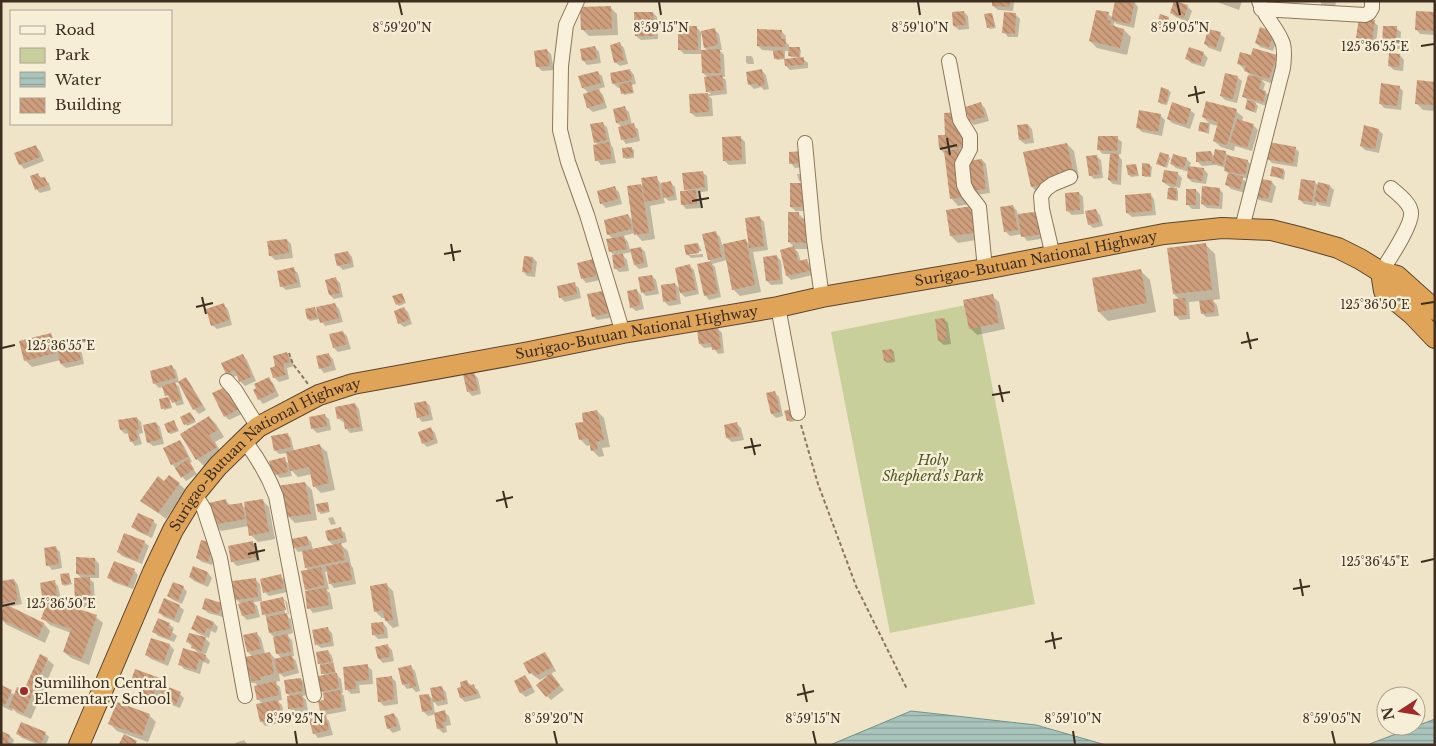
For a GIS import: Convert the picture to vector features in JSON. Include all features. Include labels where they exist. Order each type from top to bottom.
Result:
[{"type":"highway","name":"Surigao-Butuan National Highway","points":[[79,745],[172,530],[195,494],[218,466],[251,434],[319,395],[353,384],[623,333],[985,269],[1164,234],[1222,228],[1242,228],[1285,233],[1338,248],[1381,272],[1397,276],[1435,310]]},
{"type":"highway","points":[[1381,272],[1384,291],[1412,314],[1435,338]]},
{"type":"street","points":[[576,1],[566,25],[561,66],[560,130],[568,162],[593,232],[623,333]]},
{"type":"street","points":[[1260,5],[1365,15],[1369,14],[1372,1]]},
{"type":"street","points":[[1242,228],[1283,68],[1284,56],[1283,44],[1260,5]]},
{"type":"street","points":[[949,61],[959,115],[970,136],[970,149],[962,164],[964,185],[980,207],[985,269]]},
{"type":"street","points":[[805,143],[814,240],[822,297]]},
{"type":"street","points":[[1053,256],[1042,210],[1041,196],[1053,184],[1070,177]]},
{"type":"street","points":[[1381,272],[1410,222],[1412,211],[1405,200],[1391,188]]},
{"type":"street","points":[[778,307],[798,413]]},
{"type":"street","points":[[227,381],[235,390],[257,456],[269,477],[276,496],[314,696]]},
{"type":"street","points":[[195,494],[204,509],[220,558],[245,696]]},
{"type":"path","points":[[289,353],[299,373],[319,395]]},
{"type":"path","points":[[798,413],[818,484],[856,586],[907,689]]},
{"type":"green space","name":"Holy Shepherd's Park","points":[[976,303],[1035,604],[890,633],[831,332]]},
{"type":"water","points":[[911,711],[1036,725],[1106,745],[830,745]]},
{"type":"water","points":[[1435,719],[1435,745],[1367,745],[1391,736],[1426,736],[1426,722]]},
{"type":"building","points":[[992,1],[1010,1],[1009,7],[992,6]]},
{"type":"building","points":[[1115,1],[1135,1],[1130,24],[1111,20]]},
{"type":"building","points":[[1174,1],[1188,5],[1184,18],[1170,13]]},
{"type":"building","points":[[611,6],[612,29],[581,30],[580,7]]},
{"type":"building","points":[[1096,10],[1109,12],[1107,20],[1111,21],[1110,25],[1124,29],[1120,48],[1089,41]]},
{"type":"building","points":[[964,11],[966,25],[953,26],[952,12]]},
{"type":"building","points":[[1416,11],[1435,12],[1435,31],[1415,30]]},
{"type":"building","points":[[634,12],[653,12],[654,36],[635,36]]},
{"type":"building","points":[[1004,12],[1016,13],[1015,34],[1002,33]]},
{"type":"building","points":[[992,13],[995,26],[987,28],[984,14]]},
{"type":"building","points":[[1160,14],[1169,17],[1165,30],[1156,27]]},
{"type":"building","points":[[1359,18],[1375,20],[1372,40],[1356,38]]},
{"type":"building","points":[[678,26],[697,26],[698,50],[678,50]]},
{"type":"building","points":[[1383,26],[1397,26],[1396,45],[1382,45]]},
{"type":"building","points":[[1260,27],[1274,32],[1269,48],[1255,43]]},
{"type":"building","points":[[715,28],[718,45],[704,48],[701,31]]},
{"type":"building","points":[[757,29],[782,30],[781,39],[786,39],[785,47],[757,46]]},
{"type":"building","points":[[1208,29],[1221,32],[1216,48],[1204,44]]},
{"type":"building","points":[[620,42],[624,60],[614,63],[610,45]]},
{"type":"building","points":[[595,46],[597,59],[582,61],[580,49]]},
{"type":"building","points":[[789,47],[800,47],[799,57],[788,56]]},
{"type":"building","points":[[1189,47],[1204,52],[1200,64],[1185,59]]},
{"type":"building","points":[[1253,48],[1277,55],[1269,79],[1244,71],[1246,66],[1237,64],[1240,52],[1251,55]]},
{"type":"building","points":[[547,49],[550,66],[536,67],[534,51]]},
{"type":"building","points":[[720,49],[721,73],[702,73],[701,50]]},
{"type":"building","points":[[783,50],[784,58],[774,59],[773,51]]},
{"type":"building","points":[[1389,53],[1400,54],[1399,67],[1388,66]]},
{"type":"building","points":[[804,57],[804,65],[785,66],[784,59]]},
{"type":"building","points":[[630,69],[632,80],[612,84],[610,73]]},
{"type":"building","points":[[762,69],[765,85],[758,86],[758,83],[748,85],[746,72]]},
{"type":"building","points":[[598,71],[601,83],[582,88],[578,76]]},
{"type":"building","points":[[1225,73],[1238,76],[1233,99],[1220,96]]},
{"type":"building","points":[[722,75],[724,90],[706,92],[704,77]]},
{"type":"building","points":[[1248,75],[1262,78],[1259,89],[1266,91],[1263,102],[1242,97]]},
{"type":"building","points":[[1417,80],[1435,82],[1435,105],[1415,104]]},
{"type":"building","points":[[631,82],[633,92],[621,94],[619,84]]},
{"type":"building","points":[[1381,83],[1400,86],[1397,106],[1379,104]]},
{"type":"building","points":[[1161,87],[1169,90],[1166,104],[1158,102]]},
{"type":"building","points":[[599,89],[604,103],[587,108],[583,94]]},
{"type":"building","points":[[708,93],[709,112],[690,113],[689,94]]},
{"type":"building","points":[[1247,100],[1256,103],[1254,112],[1245,109]]},
{"type":"building","points":[[1206,101],[1237,109],[1227,145],[1213,141],[1218,122],[1202,117]]},
{"type":"building","points":[[981,102],[985,117],[969,121],[965,107]]},
{"type":"building","points":[[1172,102],[1191,109],[1186,125],[1167,119]]},
{"type":"building","points":[[625,106],[628,120],[616,123],[613,109]]},
{"type":"building","points":[[1139,110],[1161,114],[1158,132],[1136,128]]},
{"type":"building","points":[[957,112],[958,133],[966,132],[967,147],[939,149],[938,135],[945,135],[944,113]]},
{"type":"building","points":[[1237,119],[1254,124],[1247,148],[1230,142]]},
{"type":"building","points":[[603,122],[607,140],[594,143],[590,124]]},
{"type":"building","points":[[1200,122],[1209,123],[1207,132],[1198,131]]},
{"type":"building","points":[[634,123],[637,137],[621,140],[618,127]]},
{"type":"building","points":[[1028,124],[1030,139],[1019,140],[1017,125]]},
{"type":"building","points":[[1364,125],[1379,129],[1375,149],[1360,146]]},
{"type":"building","points":[[741,136],[742,160],[723,161],[722,137]]},
{"type":"building","points":[[1098,136],[1118,136],[1117,151],[1097,150]]},
{"type":"building","points":[[609,142],[612,159],[595,161],[593,145]]},
{"type":"building","points":[[1269,142],[1296,147],[1293,164],[1267,159]]},
{"type":"building","points":[[1067,143],[1073,171],[1049,176],[1051,183],[1031,187],[1023,152]]},
{"type":"building","points":[[36,145],[40,157],[19,165],[14,153]]},
{"type":"building","points":[[632,147],[633,156],[623,158],[622,148]]},
{"type":"building","points":[[959,149],[966,197],[950,199],[944,151]]},
{"type":"building","points":[[1215,149],[1226,151],[1223,165],[1212,163]]},
{"type":"building","points":[[803,151],[803,163],[789,164],[789,152]]},
{"type":"building","points":[[1211,151],[1212,161],[1196,162],[1196,152]]},
{"type":"building","points":[[1160,152],[1169,155],[1165,167],[1156,164]]},
{"type":"building","points":[[1110,153],[1119,154],[1117,181],[1108,180]]},
{"type":"building","points":[[1173,154],[1187,158],[1184,168],[1170,164]]},
{"type":"building","points":[[1097,155],[1100,174],[1089,176],[1086,156]]},
{"type":"building","points":[[1227,155],[1248,160],[1245,175],[1224,171]]},
{"type":"building","points":[[982,159],[986,189],[970,191],[966,161]]},
{"type":"building","points":[[1142,163],[1150,164],[1150,176],[1142,176]]},
{"type":"building","points":[[1136,164],[1138,174],[1128,175],[1126,165]]},
{"type":"building","points":[[1188,166],[1204,168],[1202,181],[1187,178]]},
{"type":"building","points":[[1272,166],[1284,169],[1282,178],[1270,176]]},
{"type":"building","points":[[1164,170],[1178,172],[1176,185],[1162,182]]},
{"type":"building","points":[[703,171],[705,187],[684,190],[682,173]]},
{"type":"building","points":[[38,173],[40,178],[45,177],[48,185],[35,190],[30,176]]},
{"type":"building","points":[[1228,173],[1243,177],[1240,189],[1225,185]]},
{"type":"building","points":[[657,176],[661,199],[645,202],[641,178]]},
{"type":"building","points":[[1257,178],[1272,181],[1268,199],[1253,196]]},
{"type":"building","points":[[1301,179],[1315,181],[1312,202],[1298,200]]},
{"type":"building","points":[[671,181],[674,196],[663,198],[661,183]]},
{"type":"building","points":[[1318,182],[1330,185],[1326,203],[1314,201]]},
{"type":"building","points":[[790,183],[801,183],[801,193],[809,193],[809,207],[790,207]]},
{"type":"building","points":[[641,184],[649,233],[634,235],[627,186]]},
{"type":"building","points":[[615,186],[618,199],[600,204],[597,191]]},
{"type":"building","points":[[1202,186],[1220,188],[1219,206],[1201,204]]},
{"type":"building","points":[[1168,188],[1177,188],[1176,200],[1167,199]]},
{"type":"building","points":[[1186,189],[1196,189],[1196,205],[1186,205]]},
{"type":"building","points":[[696,190],[697,204],[681,205],[680,191]]},
{"type":"building","points":[[1079,192],[1080,210],[1066,211],[1065,193]]},
{"type":"building","points":[[1151,193],[1152,211],[1126,213],[1125,195]]},
{"type":"building","points":[[978,205],[980,219],[973,221],[975,233],[950,236],[946,210]]},
{"type":"building","points":[[1013,205],[1018,230],[1004,232],[1000,207]]},
{"type":"building","points":[[1096,209],[1099,222],[1088,225],[1085,211]]},
{"type":"building","points":[[1041,211],[1043,234],[1021,237],[1018,214]]},
{"type":"building","points":[[788,212],[799,212],[799,219],[808,219],[808,243],[788,242]]},
{"type":"building","points":[[628,214],[632,229],[607,235],[604,220]]},
{"type":"building","points":[[760,216],[764,246],[749,248],[745,218]]},
{"type":"building","points":[[716,231],[722,257],[708,260],[702,234]]},
{"type":"building","points":[[624,236],[627,249],[609,252],[606,239]]},
{"type":"building","points":[[287,239],[289,253],[269,256],[267,241]]},
{"type":"building","points":[[746,239],[755,285],[732,290],[723,244]]},
{"type":"building","points":[[698,243],[699,253],[686,255],[684,245]]},
{"type":"building","points":[[1206,243],[1212,290],[1173,294],[1167,248]]},
{"type":"building","points":[[794,246],[798,261],[807,259],[810,271],[786,276],[780,250]]},
{"type":"building","points":[[641,247],[644,263],[634,265],[630,249]]},
{"type":"building","points":[[348,251],[351,263],[337,266],[334,254]]},
{"type":"building","points":[[623,254],[625,267],[614,269],[612,255]]},
{"type":"building","points":[[777,255],[780,280],[766,281],[763,257]]},
{"type":"building","points":[[524,256],[533,257],[531,273],[522,272]]},
{"type":"building","points":[[593,259],[596,276],[581,279],[577,263]]},
{"type":"building","points":[[711,261],[718,293],[704,296],[697,264]]},
{"type":"building","points":[[690,264],[696,290],[680,293],[675,268]]},
{"type":"building","points":[[294,267],[297,283],[280,287],[277,271]]},
{"type":"building","points":[[1141,269],[1147,303],[1098,312],[1092,278]]},
{"type":"building","points":[[652,275],[655,290],[641,293],[638,277]]},
{"type":"building","points":[[336,277],[340,293],[329,295],[325,280]]},
{"type":"building","points":[[575,282],[577,294],[559,298],[557,286]]},
{"type":"building","points":[[675,283],[677,300],[663,302],[661,285]]},
{"type":"building","points":[[637,289],[640,305],[630,308],[627,291]]},
{"type":"building","points":[[607,290],[612,312],[592,317],[587,294]]},
{"type":"building","points":[[402,293],[405,301],[396,305],[392,296]]},
{"type":"building","points":[[993,294],[999,323],[969,329],[963,300]]},
{"type":"building","points":[[1185,298],[1187,315],[1174,316],[1173,299]]},
{"type":"building","points":[[1213,299],[1215,312],[1201,314],[1199,301]]},
{"type":"building","points":[[224,303],[229,320],[211,326],[206,309]]},
{"type":"building","points":[[335,303],[339,318],[320,323],[316,307]]},
{"type":"building","points":[[315,307],[317,318],[307,319],[305,309]]},
{"type":"building","points":[[404,307],[409,320],[398,324],[394,311]]},
{"type":"building","points":[[945,318],[947,340],[938,341],[935,319]]},
{"type":"building","points":[[718,327],[721,349],[712,350],[711,343],[699,344],[697,330]]},
{"type":"building","points":[[343,331],[347,344],[333,348],[329,334]]},
{"type":"building","points":[[51,333],[56,353],[24,361],[19,341]]},
{"type":"building","points":[[78,348],[81,360],[60,364],[58,351]]},
{"type":"building","points":[[892,349],[894,360],[884,361],[882,350]]},
{"type":"building","points":[[287,352],[290,362],[283,364],[286,375],[273,378],[270,368],[275,366],[273,356]]},
{"type":"building","points":[[329,353],[332,365],[319,369],[316,356]]},
{"type":"building","points":[[243,354],[252,377],[239,382],[235,370],[226,374],[221,363]]},
{"type":"building","points":[[172,365],[176,378],[153,384],[150,371]]},
{"type":"building","points":[[474,372],[478,390],[467,392],[463,374]]},
{"type":"building","points":[[186,377],[202,405],[193,410],[178,382]]},
{"type":"building","points":[[269,377],[276,391],[258,400],[253,390],[256,388],[254,384]]},
{"type":"building","points":[[175,382],[181,400],[172,403],[169,395],[165,396],[162,386]]},
{"type":"building","points":[[223,388],[226,392],[233,388],[242,407],[224,417],[212,393]]},
{"type":"building","points":[[775,391],[780,412],[771,414],[766,393]]},
{"type":"building","points":[[168,397],[171,407],[161,409],[159,399]]},
{"type":"building","points":[[426,401],[429,415],[417,418],[414,403]]},
{"type":"building","points":[[355,403],[360,427],[345,429],[343,418],[337,419],[335,407]]},
{"type":"building","points":[[797,408],[799,418],[787,421],[784,411]]},
{"type":"building","points":[[597,410],[604,440],[596,442],[598,449],[591,451],[588,438],[579,440],[575,423],[583,422],[582,413]]},
{"type":"building","points":[[190,412],[195,420],[184,425],[180,417]]},
{"type":"building","points":[[325,414],[327,426],[311,429],[309,417]]},
{"type":"building","points":[[209,416],[218,430],[209,435],[217,447],[196,460],[180,434]]},
{"type":"building","points":[[137,417],[139,429],[136,430],[138,440],[130,442],[127,429],[120,430],[118,420]]},
{"type":"building","points":[[174,420],[178,430],[168,433],[164,424]]},
{"type":"building","points":[[156,422],[161,439],[147,443],[143,425]]},
{"type":"building","points":[[737,422],[740,436],[726,438],[724,425]]},
{"type":"building","points":[[431,427],[435,439],[422,444],[418,432]]},
{"type":"building","points":[[288,433],[291,447],[274,451],[271,436]]},
{"type":"building","points":[[180,440],[188,457],[171,465],[163,448]]},
{"type":"building","points":[[320,444],[329,483],[313,487],[309,467],[290,471],[286,452]]},
{"type":"building","points":[[285,457],[288,472],[275,475],[274,471],[271,471],[269,461]]},
{"type":"building","points":[[188,459],[194,469],[181,478],[175,468]]},
{"type":"building","points":[[169,475],[180,483],[158,513],[140,501],[158,476],[164,481]]},
{"type":"building","points":[[305,482],[311,514],[287,517],[276,486]]},
{"type":"building","points":[[226,499],[227,505],[242,503],[245,519],[213,525],[209,503]]},
{"type":"building","points":[[263,499],[269,532],[249,536],[244,502]]},
{"type":"building","points":[[328,502],[329,511],[318,512],[316,504]]},
{"type":"building","points":[[138,513],[154,520],[147,535],[131,527]]},
{"type":"building","points":[[341,527],[343,538],[328,541],[325,531]]},
{"type":"building","points":[[124,533],[145,541],[137,561],[117,552]]},
{"type":"building","points":[[307,536],[309,545],[293,548],[291,539]]},
{"type":"building","points":[[201,540],[213,543],[208,562],[196,558]]},
{"type":"building","points":[[253,541],[256,557],[231,562],[228,546]]},
{"type":"building","points":[[341,543],[345,560],[305,568],[302,551]]},
{"type":"building","points":[[56,546],[59,564],[46,566],[44,548]]},
{"type":"building","points":[[76,557],[95,558],[95,575],[76,574]]},
{"type":"building","points":[[114,561],[135,569],[128,586],[107,578]]},
{"type":"building","points":[[349,562],[352,580],[329,584],[326,566]]},
{"type":"building","points":[[193,566],[208,572],[204,584],[189,577]]},
{"type":"building","points":[[321,567],[325,585],[305,590],[301,571]]},
{"type":"building","points":[[69,573],[71,583],[62,585],[60,574]]},
{"type":"building","points":[[281,574],[284,588],[263,593],[260,579]]},
{"type":"building","points":[[90,577],[91,603],[75,604],[74,578]]},
{"type":"building","points":[[256,578],[258,597],[235,600],[232,581]]},
{"type":"building","points":[[14,579],[18,600],[1,604],[1,581]]},
{"type":"building","points":[[55,580],[57,595],[42,597],[40,583]]},
{"type":"building","points":[[173,582],[184,586],[178,601],[167,596]]},
{"type":"building","points":[[387,583],[393,620],[385,621],[383,610],[374,612],[370,586]]},
{"type":"building","points":[[326,588],[329,605],[307,609],[305,591]]},
{"type":"building","points":[[283,597],[286,610],[262,615],[260,602]]},
{"type":"building","points":[[164,598],[180,605],[174,619],[158,613]]},
{"type":"building","points":[[205,598],[222,603],[219,614],[202,609]]},
{"type":"building","points":[[48,599],[97,615],[82,659],[63,652],[71,629],[41,619]]},
{"type":"building","points":[[253,600],[256,613],[242,616],[238,604]]},
{"type":"building","points":[[5,604],[44,623],[38,637],[1,619]]},
{"type":"building","points":[[287,613],[290,629],[269,633],[266,617]]},
{"type":"building","points":[[197,615],[214,622],[211,629],[207,628],[204,634],[191,629]]},
{"type":"building","points":[[158,618],[170,623],[168,628],[173,630],[169,639],[152,632]]},
{"type":"building","points":[[383,622],[384,634],[372,635],[371,623]]},
{"type":"building","points":[[328,627],[331,642],[315,645],[312,630]]},
{"type":"building","points":[[257,632],[261,649],[247,652],[243,635]]},
{"type":"building","points":[[189,633],[206,637],[202,651],[191,648],[192,644],[186,642]]},
{"type":"building","points":[[288,634],[291,652],[276,654],[273,637]]},
{"type":"building","points":[[151,638],[170,644],[164,662],[145,655]]},
{"type":"building","points":[[388,644],[390,657],[378,659],[375,647]]},
{"type":"building","points":[[183,648],[206,655],[205,661],[199,659],[196,670],[178,665]]},
{"type":"building","points":[[328,650],[331,662],[318,664],[316,652]]},
{"type":"building","points":[[270,652],[274,674],[260,677],[261,680],[252,681],[251,676],[244,677],[245,657]]},
{"type":"building","points":[[545,652],[553,667],[535,676],[533,672],[529,674],[523,663]]},
{"type":"building","points":[[40,654],[48,658],[24,713],[9,707],[17,687],[24,690]]},
{"type":"building","points":[[292,655],[295,669],[278,674],[274,659]]},
{"type":"building","points":[[333,663],[335,672],[321,674],[320,665]]},
{"type":"building","points":[[368,664],[369,680],[355,681],[356,689],[345,690],[343,667]]},
{"type":"building","points":[[411,665],[416,686],[410,688],[409,683],[402,685],[398,668]]},
{"type":"building","points":[[135,669],[160,678],[151,701],[140,697],[144,687],[131,681]]},
{"type":"building","points":[[337,673],[339,688],[321,692],[318,676]]},
{"type":"building","points":[[551,673],[560,685],[546,697],[536,685]]},
{"type":"building","points":[[525,675],[532,687],[520,693],[514,681]]},
{"type":"building","points":[[392,676],[394,699],[378,702],[376,678]]},
{"type":"building","points":[[301,678],[303,691],[286,694],[284,680]]},
{"type":"building","points":[[467,680],[469,686],[474,684],[477,694],[460,698],[457,688],[461,687],[460,682]]},
{"type":"building","points":[[276,681],[279,695],[257,700],[254,686]]},
{"type":"building","points":[[1,685],[12,690],[5,705],[1,703]]},
{"type":"building","points":[[163,685],[181,692],[176,705],[163,700],[165,695],[160,693]]},
{"type":"building","points":[[442,686],[445,700],[433,702],[430,688]]},
{"type":"building","points":[[340,690],[342,707],[320,711],[318,701],[324,700],[323,693]]},
{"type":"building","points":[[302,694],[304,707],[288,709],[287,696]]},
{"type":"building","points":[[429,694],[432,710],[422,712],[419,695]]},
{"type":"building","points":[[278,700],[282,717],[260,722],[256,704]]},
{"type":"building","points":[[117,702],[150,714],[142,736],[108,724]]},
{"type":"building","points":[[445,710],[447,721],[442,722],[444,728],[437,729],[434,713]]},
{"type":"building","points":[[394,713],[397,726],[387,729],[384,716]]},
{"type":"building","points":[[326,715],[329,730],[313,734],[309,719]]},
{"type":"building","points":[[21,722],[46,732],[41,744],[16,734]]},
{"type":"building","points":[[1,731],[10,735],[8,742],[15,745],[1,745]]},
{"type":"building","points":[[124,734],[137,741],[135,745],[119,744]]},
{"type":"place","name":"Sumilihon Central Elementary School","points":[[24,691]]}]
